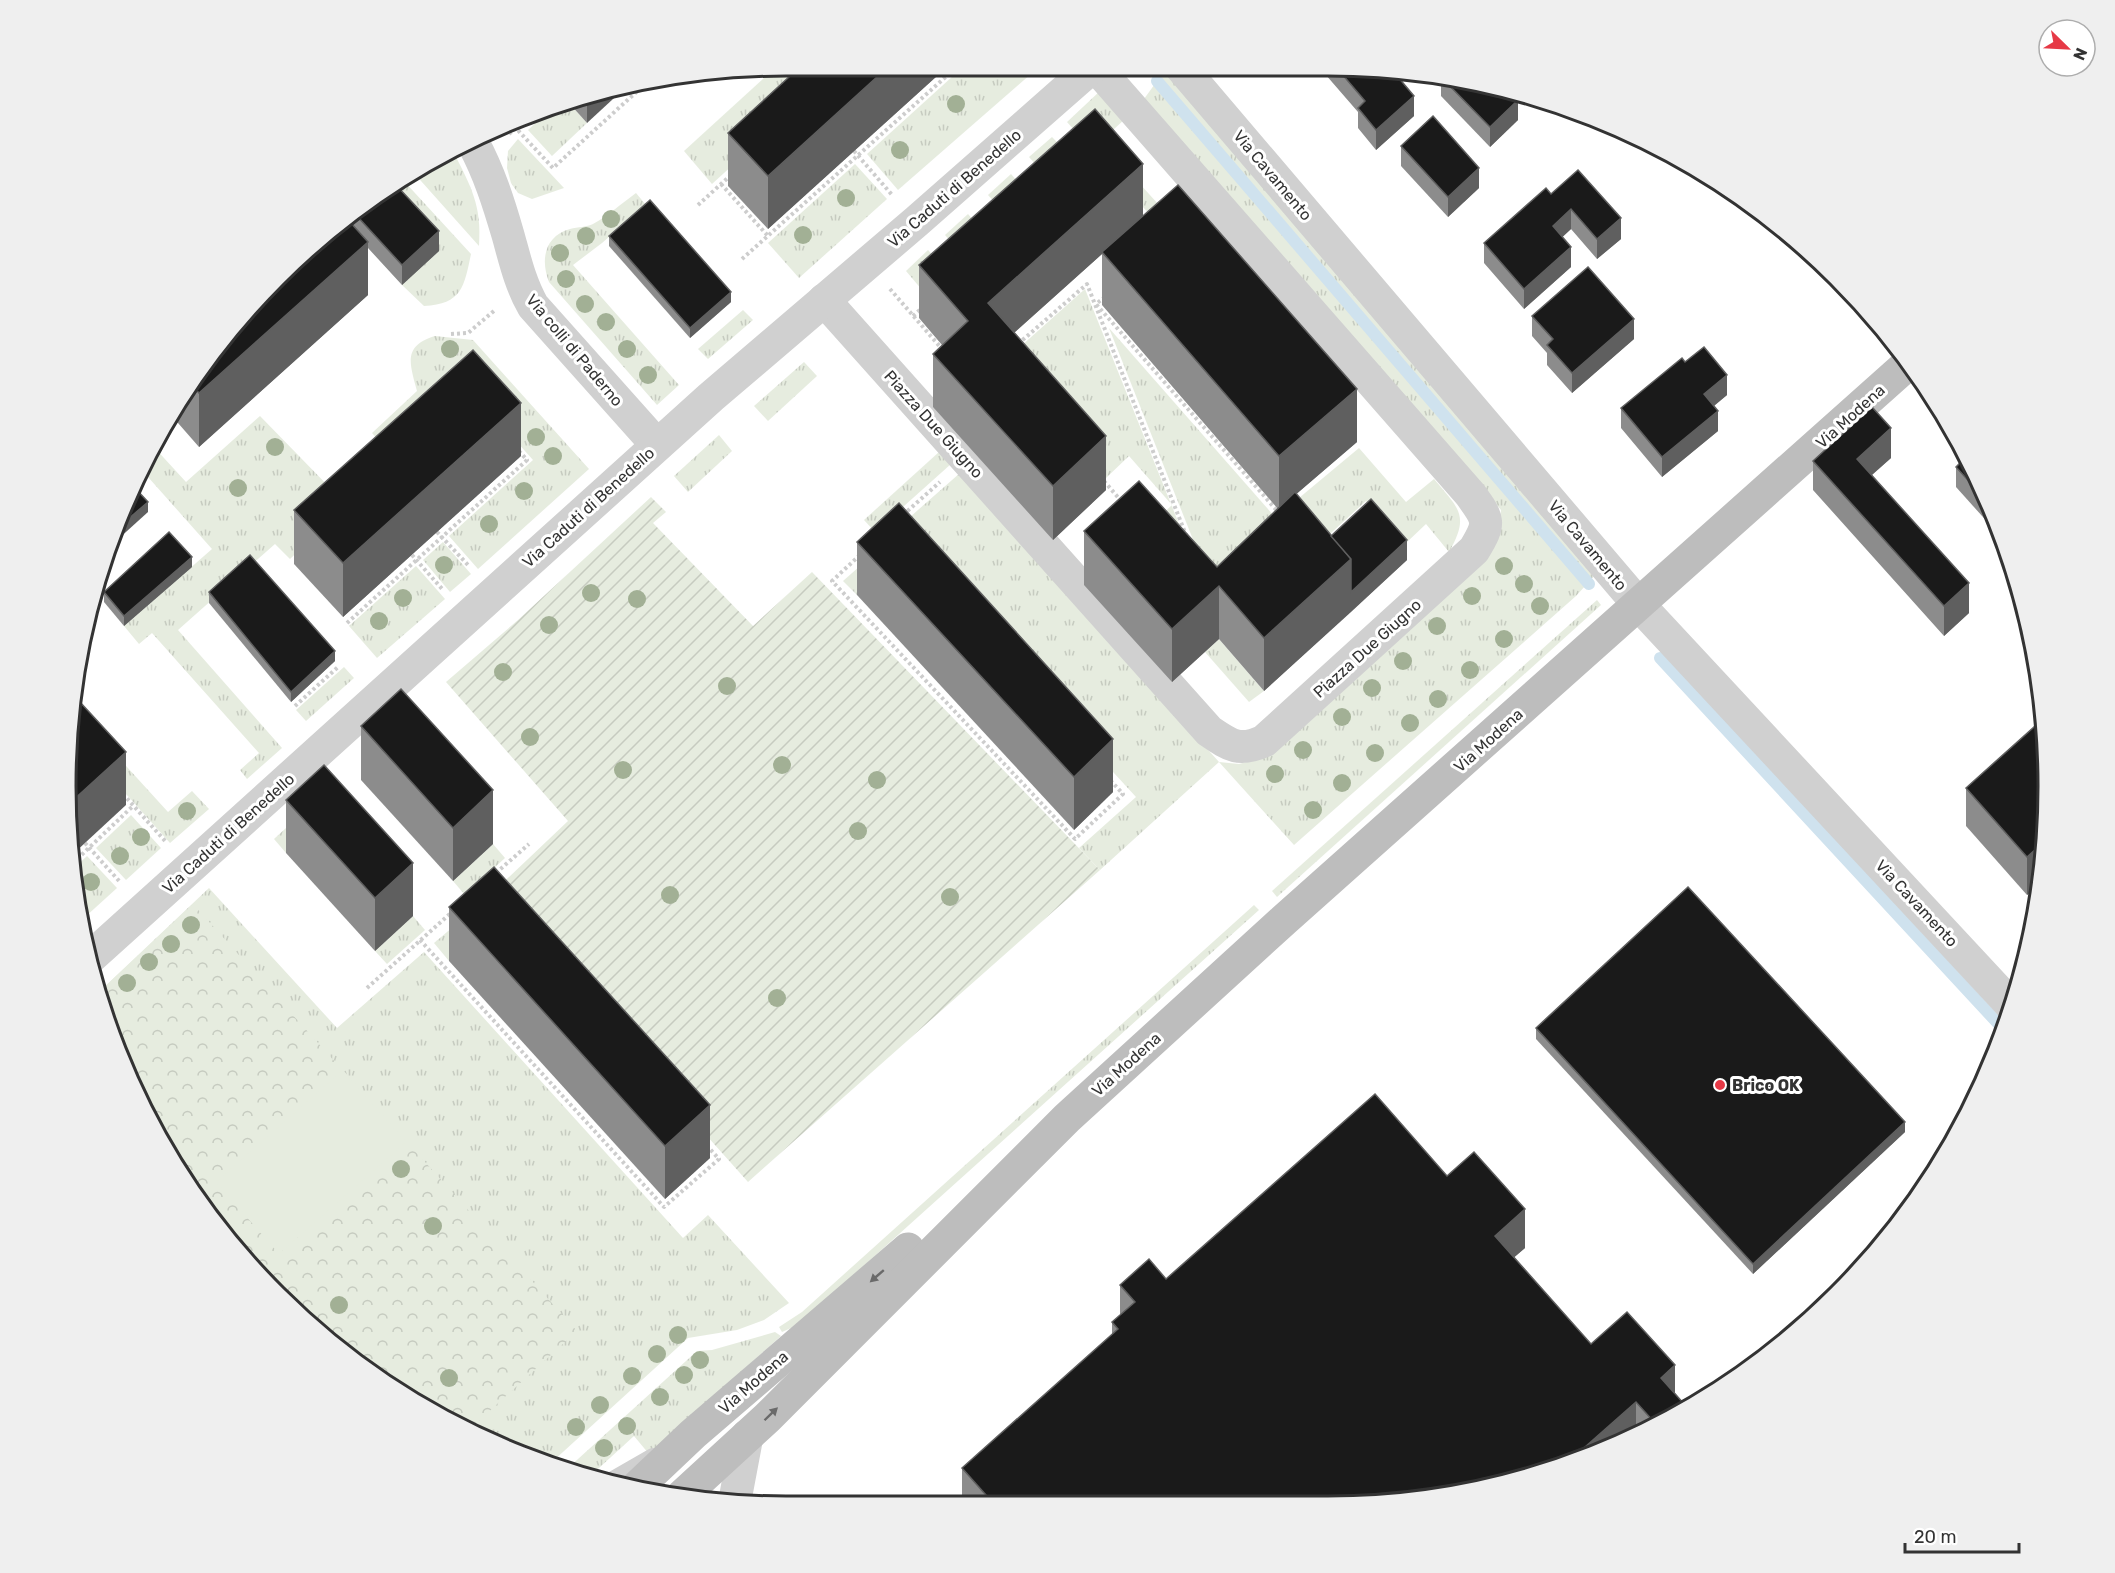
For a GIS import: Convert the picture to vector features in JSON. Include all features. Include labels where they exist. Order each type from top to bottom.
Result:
[{"type":"main road","name":"Via Modena","points":[[689,1489],[747,1436],[1067,1118],[1284,920],[1903,369]]},
{"type":"main road","name":"Via Modena","points":[[643,1482],[693,1434],[954,1209],[1067,1118]]},
{"type":"street","name":"Via Caduti di Benedello","points":[[97,952],[711,397],[1084,76]]},
{"type":"street","name":"Piazza Due Giugno","points":[[824,300],[1209,731],[1237,747],[1250,747],[1264,741],[1474,550],[1486,530],[1485,514],[1470,494],[1102,76]]},
{"type":"street","name":"Via Cavamento","points":[[1189,76],[1639,605],[2006,999]]},
{"type":"street","name":"Via colli di Paderno","points":[[476,148],[487,170],[509,238],[516,269],[533,306],[657,445]]},
{"type":"street","points":[[736,1495],[747,1436]]},
{"type":"lane","points":[[620,1476],[693,1434]]},
{"type":"path","points":[[742,259],[947,76]]},
{"type":"path","points":[[518,130],[553,168],[635,93]]},
{"type":"path","points":[[854,151],[896,199]]},
{"type":"path","points":[[698,205],[739,168]]},
{"type":"path","points":[[721,184],[768,236]]},
{"type":"path","points":[[883,282],[949,357]]},
{"type":"path","points":[[1016,346],[1087,284],[1189,543]]},
{"type":"path","points":[[1095,304],[1112,290]]},
{"type":"path","points":[[913,316],[930,300]]},
{"type":"path","points":[[1095,304],[1281,515]]},
{"type":"path","points":[[451,334],[468,333],[495,310]]},
{"type":"path","points":[[347,623],[527,460],[512,443]]},
{"type":"path","points":[[1099,476],[1122,502]]},
{"type":"path","points":[[902,517],[945,477]]},
{"type":"path","points":[[437,532],[470,568]]},
{"type":"path","points":[[861,554],[832,581],[1075,839],[1123,794],[1107,777]]},
{"type":"path","points":[[412,555],[445,591]]},
{"type":"path","points":[[295,706],[338,667]]},
{"type":"path","points":[[118,790],[173,850]]},
{"type":"path","points":[[80,856],[134,806]]},
{"type":"path","points":[[85,843],[121,883]]},
{"type":"path","points":[[495,874],[529,844]]},
{"type":"path","points":[[367,988],[453,911]]},
{"type":"path","points":[[420,940],[664,1207],[719,1159],[703,1141]]},
{"type":"green space","points":[[830,76],[712,184],[684,151],[765,77]]},
{"type":"green space","points":[[953,76],[1029,76],[898,190],[867,154]]},
{"type":"green space","points":[[1164,76],[1174,76],[1597,573],[1576,596],[1294,845],[1219,762],[1239,764],[1262,758],[1499,531],[1501,510],[1144,99]]},
{"type":"green space","points":[[1100,91],[1125,119],[1101,141],[1178,226],[1168,235],[1067,122]]},
{"type":"green space","points":[[575,109],[587,123],[552,156],[528,130],[535,123]]},
{"type":"green space","points":[[1052,137],[1077,163],[1053,184],[1029,157]]},
{"type":"green space","points":[[518,139],[564,188],[532,199],[518,193],[511,183],[507,168],[508,151]]},
{"type":"green space","points":[[457,158],[477,207],[479,246],[419,179]]},
{"type":"green space","points":[[855,164],[887,199],[799,278],[768,243]]},
{"type":"green space","points":[[1011,174],[1035,201],[1012,222],[988,195]]},
{"type":"green space","points":[[408,186],[471,254],[466,276],[459,292],[446,302],[424,306],[402,285],[438,251],[351,230],[349,227],[354,223]]},
{"type":"green space","points":[[636,193],[646,205],[573,265],[679,385],[657,405],[549,282],[545,265],[547,250],[555,237],[570,229],[593,224]]},
{"type":"green space","points":[[968,214],[991,240],[968,262],[945,235]]},
{"type":"green space","points":[[928,250],[952,276],[928,297],[906,271]]},
{"type":"green space","points":[[1085,289],[1171,504],[1129,456],[1106,478],[1003,362]]},
{"type":"green space","points":[[743,310],[753,320],[708,359],[698,349]]},
{"type":"green space","points":[[1109,328],[1289,533],[1217,600]]},
{"type":"green space","points":[[435,336],[473,340],[589,469],[478,569],[449,536],[533,460],[473,393],[386,449],[372,433],[417,391],[411,357],[417,345]]},
{"type":"green space","points":[[804,362],[817,376],[768,421],[754,406]]},
{"type":"green space","points":[[260,416],[336,494],[366,487],[290,559],[275,544],[178,630],[282,748],[247,779],[240,770],[259,753],[152,633],[139,644],[124,626],[212,549],[148,477],[160,454],[186,482]]},
{"type":"green space","points":[[719,435],[732,451],[688,492],[674,476]]},
{"type":"green space","points":[[1359,448],[1406,502],[1434,479],[1459,513],[1459,529],[1449,552],[1426,524],[1406,543],[1366,501],[1318,545],[1287,508]]},
{"type":"green space","points":[[939,452],[951,464],[875,532],[864,520]]},
{"type":"green space","points":[[960,473],[1219,762],[1100,870],[1079,848],[1136,797],[893,532]]},
{"type":"green space","points":[[651,497],[666,512],[653,523],[753,626],[812,572],[1100,870],[748,1182],[491,894],[568,821],[446,682],[518,620]]},
{"type":"green space","points":[[1172,505],[1207,594],[1149,527]]},
{"type":"green space","points":[[443,542],[471,574],[450,592],[423,560]]},
{"type":"green space","points":[[886,543],[899,557],[857,595],[843,581]]},
{"type":"green space","points":[[416,566],[445,599],[377,658],[349,626]]},
{"type":"green space","points":[[1597,600],[1601,605],[1277,897],[1272,891]]},
{"type":"green space","points":[[1219,639],[1264,691],[1249,702],[1205,652]]},
{"type":"green space","points":[[344,667],[354,678],[306,721],[296,710]]},
{"type":"green space","points":[[81,716],[168,812],[192,791],[209,809],[170,843],[78,740]]},
{"type":"green space","points":[[311,805],[286,853],[274,839]]},
{"type":"green space","points":[[131,815],[161,848],[126,880],[96,848]]},
{"type":"green space","points":[[493,844],[505,858],[465,895],[453,881]]},
{"type":"green space","points":[[87,856],[117,888],[88,914],[83,879],[81,861]]},
{"type":"green space","points":[[209,888],[337,1028],[424,952],[683,1238],[708,1215],[789,1303],[764,1320],[737,1330],[688,1338],[556,1458],[472,1423],[392,1377],[354,1350],[284,1289],[253,1255],[223,1219],[172,1142],[131,1058],[106,986]]},
{"type":"green space","points":[[193,904],[577,1331],[475,1424],[431,1401],[354,1350],[284,1289],[223,1219],[196,1181],[150,1101],[114,1015],[106,986]]},
{"type":"green space","points":[[479,905],[494,920],[449,961],[434,943]]},
{"type":"green space","points":[[1254,905],[1259,910],[798,1325],[782,1332],[779,1327],[802,1312]]},
{"type":"green space","points":[[413,916],[425,930],[387,964],[375,951]]},
{"type":"green space","points":[[343,1070],[406,1142],[279,1254],[216,1182]]},
{"type":"green space","points":[[775,1332],[781,1336],[649,1454],[634,1436],[597,1470],[573,1463],[697,1351],[712,1350]]},
{"type":"building","points":[[790,76],[878,76],[768,176],[728,133]]},
{"type":"building","points":[[1344,77],[1401,81],[1414,96],[1376,130],[1358,108],[1365,101]]},
{"type":"building","points":[[1451,88],[1516,102],[1490,127]]},
{"type":"building","points":[[1095,109],[1143,164],[988,303],[1106,436],[1053,486],[933,354],[968,321],[919,265]]},
{"type":"building","points":[[1433,116],[1479,168],[1448,197],[1401,146]]},
{"type":"building","points":[[1578,170],[1621,218],[1597,239],[1571,209],[1553,226],[1571,247],[1524,289],[1484,243],[1546,188],[1551,194]]},
{"type":"building","points":[[1178,185],[1357,389],[1279,456],[1102,252]]},
{"type":"building","points":[[401,190],[439,231],[402,265],[360,219]]},
{"type":"building","points":[[650,200],[731,292],[690,328],[609,236]]},
{"type":"building","points":[[352,225],[368,242],[199,393],[197,391],[223,354],[253,318],[284,284]]},
{"type":"building","points":[[1588,267],[1634,319],[1572,373],[1547,345],[1553,339],[1532,316]]},
{"type":"building","points":[[1704,347],[1727,375],[1704,394],[1718,411],[1662,457],[1621,408],[1682,358],[1685,362]]},
{"type":"building","points":[[473,350],[521,403],[343,563],[294,510]]},
{"type":"building","points":[[1872,407],[1891,428],[1857,459],[1969,583],[1944,606],[1813,461]]},
{"type":"building","points":[[1960,463],[1969,481],[1956,467]]},
{"type":"building","points":[[1139,481],[1217,567],[1295,492],[1351,559],[1264,638],[1219,586],[1172,629],[1084,531]]},
{"type":"building","points":[[140,494],[148,502],[130,517]]},
{"type":"building","points":[[1371,499],[1407,540],[1351,592],[1351,559],[1331,536]]},
{"type":"building","points":[[899,503],[1113,739],[1074,777],[857,542]]},
{"type":"building","points":[[169,532],[192,557],[124,616],[104,592]]},
{"type":"building","points":[[250,555],[335,651],[291,692],[209,592]]},
{"type":"building","points":[[401,689],[493,790],[453,828],[361,726]]},
{"type":"building","points":[[82,704],[126,752],[76,797],[78,740]]},
{"type":"building","points":[[2035,726],[2038,786],[2035,850],[2027,857],[1966,788]]},
{"type":"building","points":[[324,765],[413,863],[375,898],[286,800]]},
{"type":"building","points":[[494,867],[710,1105],[665,1146],[449,907]]},
{"type":"building","name":"Brico OK","points":[[1688,887],[1905,1122],[1753,1264],[1536,1028]]},
{"type":"building","points":[[1375,1094],[1447,1176],[1474,1152],[1525,1209],[1495,1236],[1591,1344],[1627,1312],[1675,1365],[1661,1378],[1682,1402],[1651,1419],[1636,1402],[1583,1449],[1512,1472],[1467,1483],[1421,1490],[1375,1495],[1328,1496],[987,1496],[962,1468],[1118,1329],[1112,1322],[1135,1302],[1120,1285],[1149,1259],[1166,1279]]},
{"type":"waterway","points":[[1157,81],[1589,584]]},
{"type":"waterway","points":[[1660,658],[1998,1023]]},
{"type":"place","name":"Brico OK","points":[[1720,1085]]}]
